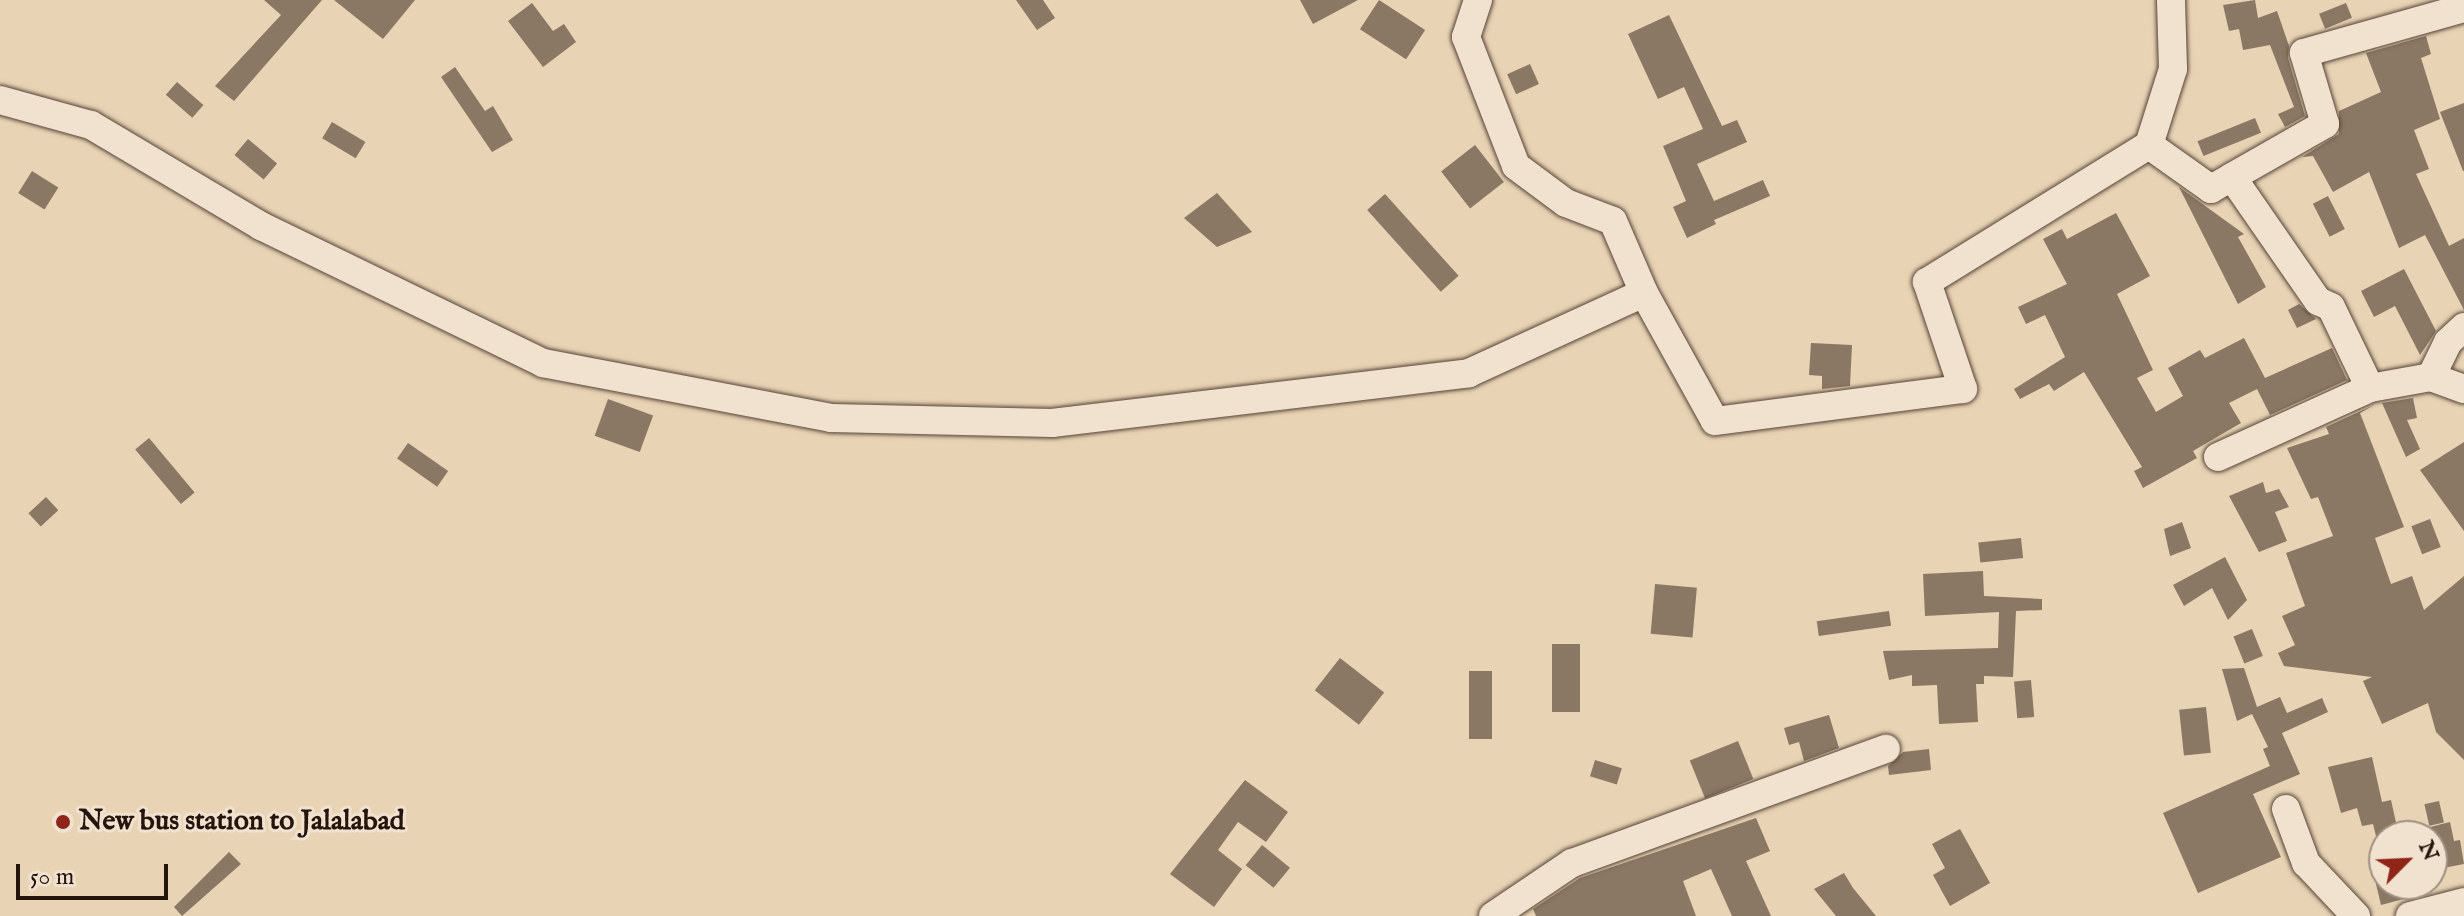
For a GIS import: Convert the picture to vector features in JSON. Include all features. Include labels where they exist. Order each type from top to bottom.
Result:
[{"type":"street","points":[[1478,0],[1466,37],[1516,166],[1566,203],[1613,221],[1644,293],[1715,421],[1963,389],[1927,282],[2149,145],[2173,69],[2171,0]]},
{"type":"street","points":[[2149,145],[2211,189],[2325,124],[2304,53],[2464,8]]},
{"type":"street","points":[[0,100],[91,125],[261,226],[543,363],[831,418],[1052,423],[1469,373],[1644,293]]},
{"type":"street","points":[[2232,177],[2318,301],[2331,307],[2370,388]]},
{"type":"street","points":[[2431,377],[2448,342],[2464,327]]},
{"type":"street","points":[[2218,457],[2370,388],[2431,377],[2464,389]]},
{"type":"street","points":[[1493,916],[1572,863],[1886,749]]},
{"type":"street","points":[[2286,809],[2306,863],[2356,916]]},
{"type":"street","points":[[2410,916],[2464,902]]},
{"type":"building","points":[[264,0],[322,0],[234,101],[215,86],[281,15]]},
{"type":"building","points":[[334,0],[415,0],[383,39]]},
{"type":"building","points":[[1016,0],[1043,0],[1055,18],[1037,30]]},
{"type":"building","points":[[1300,0],[1358,0],[1313,24]]},
{"type":"building","points":[[1379,0],[1425,30],[1406,59],[1360,29]]},
{"type":"building","points":[[2255,0],[2258,18],[2277,11],[2289,46],[2288,58],[2305,116],[2285,127],[2278,114],[2294,107],[2270,45],[2243,50],[2239,29],[2229,31],[2223,5]]},
{"type":"building","points":[[532,3],[553,31],[564,24],[576,42],[543,67],[508,21]]},
{"type":"building","points":[[2346,3],[2352,18],[2325,29],[2319,14]]},
{"type":"building","points":[[1669,15],[1722,126],[1737,120],[1747,142],[1697,164],[1714,201],[1763,180],[1770,196],[1714,220],[1716,224],[1687,238],[1673,207],[1686,201],[1663,146],[1703,129],[1684,87],[1658,99],[1628,34]]},
{"type":"building","points":[[2426,36],[2431,54],[2421,58],[2440,119],[2414,130],[2429,169],[2416,174],[2449,246],[2464,238],[2464,310],[2425,235],[2399,248],[2369,172],[2333,192],[2313,156],[2302,157],[2339,134],[2339,111],[2381,92],[2366,53]]},
{"type":"building","points":[[1530,64],[1539,84],[1516,94],[1507,74]]},
{"type":"building","points":[[455,67],[485,111],[493,106],[513,140],[492,152],[441,77]]},
{"type":"building","points":[[177,82],[203,105],[192,118],[166,95]]},
{"type":"building","points":[[2464,103],[2464,171],[2463,171],[2440,112]]},
{"type":"building","points":[[2255,118],[2261,133],[2204,156],[2198,141]]},
{"type":"building","points":[[332,122],[365,142],[356,158],[322,138]]},
{"type":"building","points":[[248,139],[277,163],[264,180],[235,155]]},
{"type":"building","points":[[1475,145],[1504,182],[1470,209],[1441,171]]},
{"type":"building","points":[[32,171],[58,187],[45,209],[18,193]]},
{"type":"building","points":[[2179,187],[2244,234],[2238,237],[2266,287],[2238,304]]},
{"type":"building","points":[[1217,193],[1252,232],[1217,247],[1184,218]]},
{"type":"building","points":[[1385,194],[1459,276],[1441,292],[1367,210]]},
{"type":"building","points":[[2328,196],[2345,229],[2330,237],[2313,204]]},
{"type":"building","points":[[2116,213],[2150,276],[2117,294],[2153,370],[2137,378],[2156,412],[2183,396],[2168,368],[2200,350],[2205,358],[2244,338],[2265,378],[2332,348],[2347,380],[2270,415],[2257,389],[2229,403],[2241,423],[2193,451],[2197,458],[2143,488],[2134,471],[2142,467],[2084,372],[2054,391],[2049,384],[2020,399],[2014,389],[2065,357],[2045,315],[2026,324],[2018,307],[2067,284],[2043,239],[2062,229],[2067,239]]},
{"type":"building","points":[[2404,269],[2436,331],[2420,355],[2395,306],[2374,317],[2361,291]]},
{"type":"building","points":[[2299,304],[2316,319],[2297,328],[2288,310]]},
{"type":"building","points":[[1811,343],[1852,345],[1850,386],[1822,389],[1822,376],[1809,375]]},
{"type":"building","points":[[2413,398],[2417,418],[2407,420],[2420,449],[2406,457],[2382,403]]},
{"type":"building","points":[[608,399],[653,415],[640,452],[595,436]]},
{"type":"building","points":[[2374,405],[2360,413],[2404,527],[2375,538],[2391,584],[2412,576],[2424,610],[2464,576],[2464,760],[2436,732],[2428,703],[2382,724],[2363,681],[2372,677],[2284,666],[2278,653],[2295,645],[2282,616],[2305,606],[2286,553],[2333,536],[2318,497],[2311,499],[2287,448],[2329,434],[2326,427]]},
{"type":"building","points":[[149,438],[195,492],[181,504],[135,450]]},
{"type":"building","points":[[2464,442],[2464,531],[2420,470]]},
{"type":"building","points":[[408,443],[448,471],[437,487],[397,459]]},
{"type":"building","points":[[2263,482],[2266,493],[2279,489],[2289,507],[2275,512],[2287,541],[2259,552],[2229,496]]},
{"type":"building","points":[[46,497],[58,510],[41,527],[28,513]]},
{"type":"building","points":[[2430,519],[2441,547],[2422,554],[2411,526]]},
{"type":"building","points":[[2182,522],[2191,548],[2170,556],[2164,529]]},
{"type":"building","points":[[2021,538],[2023,558],[1980,562],[1978,542]]},
{"type":"building","points":[[2225,557],[2247,600],[2228,620],[2212,588],[2184,606],[2173,585]]},
{"type":"building","points":[[1983,571],[1984,596],[2042,599],[2042,610],[2016,611],[2013,677],[1984,676],[1984,684],[1976,684],[1978,722],[1939,724],[1937,685],[1912,686],[1912,675],[1889,680],[1883,651],[1998,648],[1999,612],[1925,616],[1923,574]]},
{"type":"building","points":[[1655,584],[1697,588],[1692,637],[1651,634]]},
{"type":"building","points":[[1889,611],[1891,626],[1819,636],[1817,621]]},
{"type":"building","points":[[2252,629],[2263,656],[2244,663],[2233,636]]},
{"type":"building","points":[[1552,644],[1580,644],[1580,712],[1552,712]]},
{"type":"building","points":[[1340,658],[1384,692],[1359,725],[1315,690]]},
{"type":"building","points":[[2244,668],[2257,707],[2280,697],[2287,713],[2322,698],[2328,712],[2282,733],[2300,774],[2253,794],[2281,857],[2198,893],[2163,813],[2270,766],[2263,749],[2268,747],[2252,714],[2237,721],[2222,669]]},
{"type":"building","points":[[1469,671],[1492,671],[1492,739],[1469,739]]},
{"type":"building","points":[[2031,680],[2034,717],[2017,718],[2014,681]]},
{"type":"building","points":[[2206,707],[2211,753],[2184,756],[2179,710]]},
{"type":"building","points":[[1829,715],[1839,748],[1804,761],[1799,742],[1789,745],[1784,728]]},
{"type":"building","points":[[1738,741],[1753,779],[1705,798],[1690,760]]},
{"type":"building","points":[[1929,749],[1931,770],[1889,775],[1888,766],[1903,752]]},
{"type":"building","points":[[2372,757],[2382,802],[2391,800],[2395,820],[2368,820],[2368,825],[2362,826],[2357,808],[2341,813],[2328,767]]},
{"type":"building","points":[[1595,760],[1622,768],[1617,784],[1590,776]]},
{"type":"building","points":[[1245,780],[1288,812],[1266,842],[1238,822],[1218,850],[1242,869],[1214,907],[1170,874]]},
{"type":"building","points":[[2439,801],[2443,820],[2428,820],[2424,804]]},
{"type":"building","points":[[1756,818],[1770,851],[1746,861],[1771,916],[1732,916],[1711,869],[1683,881],[1696,916],[1536,916],[1533,909],[1580,878]]},
{"type":"building","points":[[2448,822],[2454,841],[2460,840],[2464,864],[2448,867]]},
{"type":"building","points":[[1960,829],[1990,883],[1950,906],[1933,875],[1945,868],[1932,844]]},
{"type":"building","points":[[1262,845],[1290,868],[1274,888],[1246,865]]},
{"type":"building","points":[[229,852],[241,864],[182,916],[174,907]]},
{"type":"building","points":[[1844,873],[1876,916],[1836,916],[1814,889]]},
{"type":"building","points":[[2380,900],[2400,900],[2381,905]]},
{"type":"place","name":"New bus station to Jalalabad","points":[[63,822]]}]
